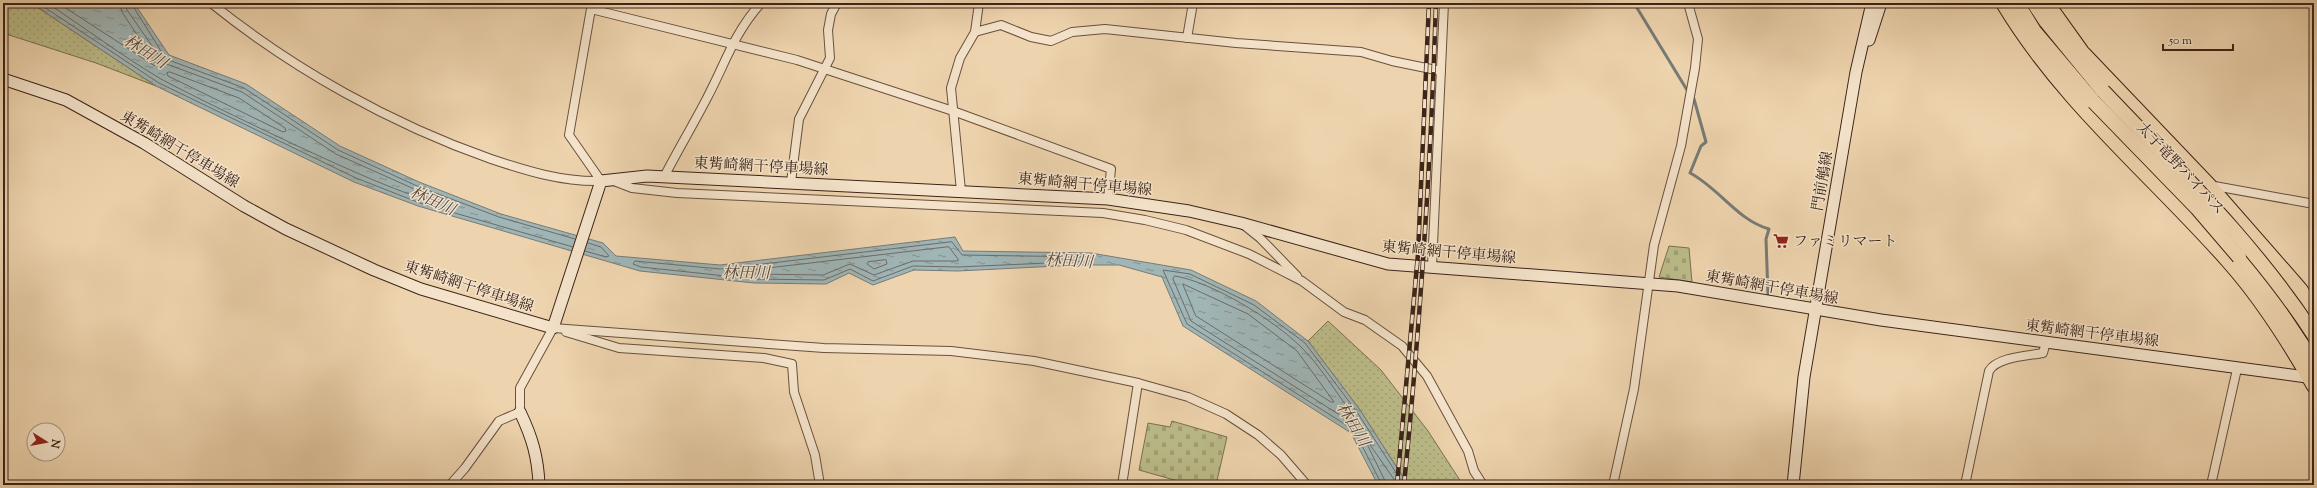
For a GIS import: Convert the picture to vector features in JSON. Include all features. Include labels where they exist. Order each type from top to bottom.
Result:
[{"type":"highway","points":[[2003,3],[2036,51],[2091,117],[2233,267],[2256,295],[2312,381]]},
{"type":"highway","name":"太子竜野バイパス","points":[[2017,3],[2034,31],[2094,102],[2197,208],[2239,257],[2272,300],[2314,363]]},
{"type":"highway","name":"太子竜野バイパス","points":[[2034,3],[2045,20],[2103,91],[2230,224],[2280,286],[2314,335]]},
{"type":"highway","points":[[2047,3],[2082,52],[2240,219],[2300,289],[2314,310]]},
{"type":"highway","points":[[2091,117],[2119,91]]},
{"type":"highway","points":[[2151,180],[2206,182]]},
{"type":"highway","points":[[2233,267],[2240,219]]},
{"type":"main road","points":[[1862,39],[1865,3]]},
{"type":"main road","name":"門前鵤線","points":[[1793,485],[1798,428],[1815,310],[1862,39],[1872,3]]},
{"type":"main road","points":[[1856,72],[1881,3]]},
{"type":"main road","name":"東觜崎網干停車場線","points":[[3,79],[66,100],[144,143],[244,206],[286,229],[374,270],[421,289],[553,328]]},
{"type":"main road","name":"東觜崎網干停車場線","points":[[606,180],[664,176],[1108,199],[1189,211],[1241,222],[1388,264],[1648,283],[1815,310],[2046,342],[2134,352],[2312,381]]},
{"type":"main road","points":[[553,328],[606,180]]},
{"type":"main road","points":[[520,412],[529,431],[538,460],[539,485]]},
{"type":"street","points":[[211,3],[269,46],[335,86],[410,126],[456,147],[533,173],[582,181],[606,180],[632,188],[677,193],[1110,214],[1145,220],[1186,230],[1249,254],[1302,281]]},
{"type":"street","points":[[664,176],[707,97],[731,45],[747,19],[761,3]]},
{"type":"street","points":[[791,182],[799,119],[830,58],[828,30],[831,14],[837,3]]},
{"type":"street","points":[[961,191],[951,88],[960,58],[975,32],[979,3]]},
{"type":"street","points":[[1187,38],[1193,3]]},
{"type":"street","points":[[1432,267],[1444,3]]},
{"type":"street","points":[[1613,485],[1634,389],[1648,283],[1661,215],[1681,146],[1695,68],[1698,39],[1688,3]]},
{"type":"street","points":[[606,180],[569,135],[592,6],[731,45],[768,52],[953,111],[1111,168],[1108,199]]},
{"type":"street","points":[[975,32],[1001,25],[1031,37],[1051,41],[1072,32],[1105,28],[1187,38],[1360,52],[1392,61],[1441,71]]},
{"type":"street","points":[[2206,182],[2314,204]]},
{"type":"street","points":[[1241,222],[1260,238],[1302,281],[1344,312],[1365,320],[1402,346],[1427,376],[1468,451],[1474,471],[1483,485]]},
{"type":"street","points":[[553,328],[824,348],[951,351],[1034,361],[1138,382],[1188,397],[1226,414],[1264,440],[1281,455],[1307,485]]},
{"type":"street","points":[[450,485],[465,468],[499,421],[520,412],[520,388],[553,328]]},
{"type":"street","points":[[553,328],[619,348],[764,358],[792,364],[794,392],[815,455],[820,485]]},
{"type":"street","points":[[1965,485],[1989,370],[1992,365],[2002,362],[2043,354],[2046,342]]},
{"type":"street","points":[[2211,485],[2237,369]]},
{"type":"street","points":[[1122,485],[1138,382]]},
{"type":"green space","points":[[3,3],[31,3],[156,86],[96,63],[3,33]]},
{"type":"green space","points":[[1669,246],[1689,248],[1692,282],[1659,277]]},
{"type":"green space","points":[[1328,321],[1381,370],[1428,431],[1463,485],[1408,485],[1360,410],[1308,341]]},
{"type":"green space","points":[[1172,421],[1227,437],[1216,485],[1192,485],[1139,470],[1148,423],[1170,427]]},
{"type":"water","name":"林田川","points":[[31,3],[134,3],[169,55],[246,84],[340,146],[419,182],[501,214],[603,243],[616,256],[720,265],[955,237],[963,251],[1091,253],[1191,270],[1256,301],[1308,341],[1360,410],[1408,485],[1378,485],[1351,433],[1183,326],[1162,277],[1119,265],[1078,265],[958,271],[914,270],[873,285],[849,273],[826,284],[754,283],[640,271],[418,206],[354,182],[156,86]]},
{"type":"waterway","points":[[1634,3],[1687,90]]},
{"type":"waterway","points":[[1694,99],[1706,142],[1701,146],[1690,173],[1710,187],[1747,219],[1769,229],[1766,239],[1768,295]]},
{"type":"railway","points":[[1397,485],[1418,254],[1429,3]]},
{"type":"railway","points":[[1404,485],[1424,244],[1436,3]]},
{"type":"place","name":"ファミリマート","points":[[1781,241]]}]
